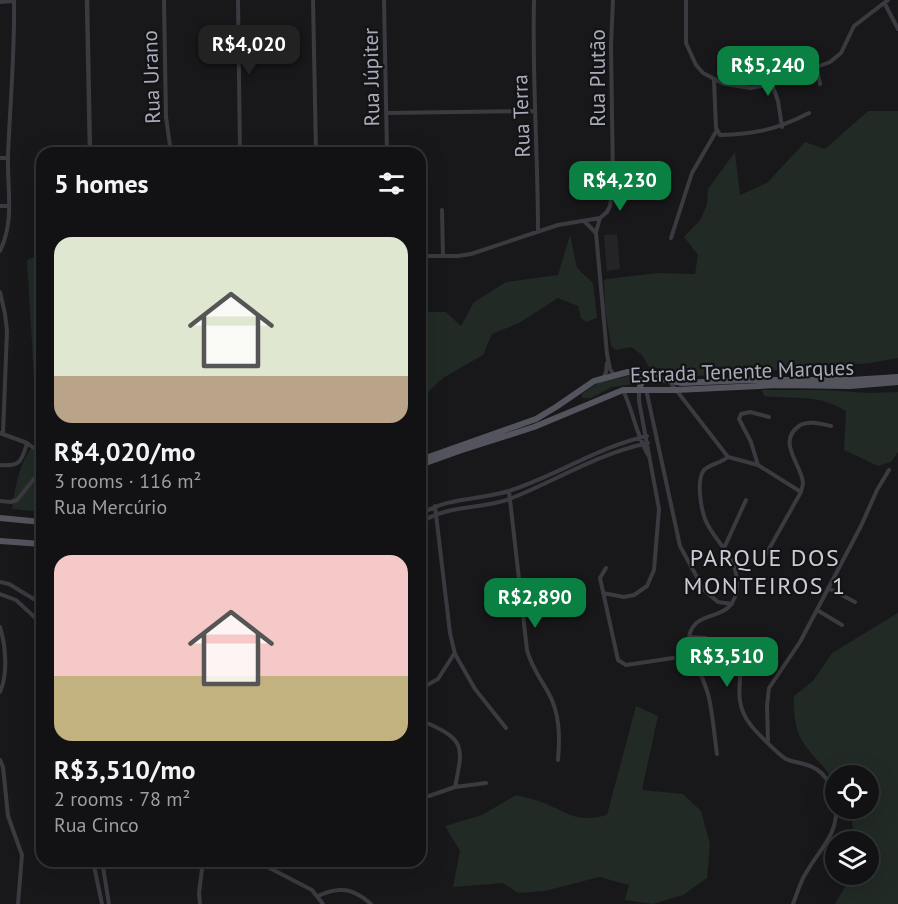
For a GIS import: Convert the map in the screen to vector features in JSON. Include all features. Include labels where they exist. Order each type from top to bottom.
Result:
[{"type":"main road","name":"Estrada Tenente Marques","points":[[426,458],[536,418],[604,377],[632,371],[669,381],[851,380],[898,377]]},
{"type":"main road","points":[[639,373],[643,379],[641,392]]},
{"type":"main road","name":"Estrada Tenente Marques","points":[[426,463],[534,427],[623,390],[641,392],[777,384],[850,386],[898,382]]},
{"type":"main road","points":[[584,388],[580,399],[590,403]]},
{"type":"main road","points":[[0,518],[36,521]]},
{"type":"main road","points":[[0,541],[36,544]]},
{"type":"street","points":[[87,0],[90,147]]},
{"type":"street","name":"Rua Urano","points":[[164,0],[166,117],[170,147]]},
{"type":"street","points":[[238,0],[240,147]]},
{"type":"street","points":[[313,0],[316,147]]},
{"type":"street","name":"Rua Júpiter","points":[[384,0],[387,147]]},
{"type":"street","name":"Rua Terra","points":[[534,0],[534,111],[538,172],[538,231]]},
{"type":"street","name":"Rua Plutão","points":[[596,233],[600,218],[607,212],[612,198],[613,0]]},
{"type":"street","points":[[686,0],[685,32],[688,52],[696,65],[714,80],[751,88],[772,84],[835,59],[841,53],[854,26],[886,2],[898,29]]},
{"type":"street","points":[[0,2],[14,1],[8,158],[9,206],[7,230],[0,250]]},
{"type":"street","points":[[817,68],[819,84]]},
{"type":"street","points":[[670,238],[692,173],[717,130],[714,80]]},
{"type":"street","points":[[772,84],[778,101],[782,127]]},
{"type":"street","points":[[386,113],[534,111]]},
{"type":"street","points":[[717,130],[723,135],[759,132],[782,127],[809,113]]},
{"type":"street","points":[[0,158],[8,158]]},
{"type":"street","points":[[0,206],[9,206]]},
{"type":"street","points":[[442,210],[443,256]]},
{"type":"street","points":[[426,256],[471,254],[513,242],[558,225],[600,218]]},
{"type":"street","points":[[585,221],[596,233],[607,354],[607,369],[604,377]]},
{"type":"street","points":[[0,292],[6,323],[1,433],[27,443],[36,450]]},
{"type":"street","points":[[607,354],[610,369],[614,375]]},
{"type":"street","points":[[669,381],[728,457],[758,465],[801,492]]},
{"type":"street","points":[[623,390],[639,438],[648,456]]},
{"type":"street","points":[[627,398],[632,400],[641,392]]},
{"type":"street","points":[[603,593],[624,597],[634,595],[647,586],[652,578],[656,558],[659,509],[648,456],[641,392]]},
{"type":"street","points":[[641,392],[680,546],[704,590],[718,602],[733,604]]},
{"type":"street","points":[[758,465],[751,442],[739,419],[741,414],[747,412],[769,417]]},
{"type":"street","points":[[765,556],[801,492],[802,480],[790,449],[790,436],[804,423],[831,426]]},
{"type":"street","points":[[426,511],[435,506],[509,491],[610,447],[647,436]]},
{"type":"street","points":[[0,465],[18,464],[27,443]]},
{"type":"street","points":[[426,519],[437,513],[510,499],[614,452],[648,443]]},
{"type":"street","points":[[717,754],[708,694],[693,655],[689,637],[694,626],[733,604],[736,591],[736,575],[730,555],[705,518],[699,480],[705,469],[728,457]]},
{"type":"street","points":[[768,741],[767,706],[770,688],[800,642],[889,470]]},
{"type":"street","points":[[0,501],[17,500],[36,479]]},
{"type":"street","points":[[509,491],[527,650],[531,664],[548,692],[556,712],[559,734],[558,760]]},
{"type":"street","points":[[724,547],[746,500]]},
{"type":"street","points":[[435,506],[454,654],[475,689],[506,728]]},
{"type":"street","points":[[606,568],[600,579],[615,655],[620,663],[631,665],[673,658]]},
{"type":"street","points":[[0,582],[18,589],[36,600]]},
{"type":"street","points":[[828,588],[855,602]]},
{"type":"street","points":[[0,594],[16,600],[36,618]]},
{"type":"street","points":[[817,610],[842,624]]},
{"type":"street","points":[[0,627],[3,635],[4,676],[0,692]]},
{"type":"street","points":[[689,637],[705,638],[736,649],[741,666],[738,691],[741,708],[749,723],[786,759],[806,764],[825,776]]},
{"type":"street","points":[[741,666],[762,642]]},
{"type":"street","points":[[426,686],[438,679],[454,654]]},
{"type":"street","points":[[427,723],[446,731],[457,741],[460,756],[455,787]]},
{"type":"street","points":[[0,760],[3,767],[10,825],[18,840],[22,855],[18,904]]},
{"type":"street","points":[[426,796],[455,787],[486,783]]},
{"type":"street","points":[[793,904],[806,873],[832,834],[836,819]]},
{"type":"street","points":[[94,867],[102,904]]},
{"type":"street","points":[[103,867],[109,904]]},
{"type":"street","points":[[200,904],[202,867]]},
{"type":"street","points":[[267,867],[304,885],[318,896],[323,904]]},
{"type":"street","points":[[318,896],[328,891],[347,889],[364,897],[371,904]]},
{"type":"shaded area","points":[[868,111],[898,111],[898,358],[870,363],[684,377],[649,367],[642,355],[631,347],[616,350],[611,346],[605,308],[604,281],[658,273],[695,274],[698,255],[684,237],[701,219],[707,204],[708,189],[735,152],[740,195],[767,183],[805,142],[825,149]]},
{"type":"shaded area","points":[[617,234],[620,269],[607,271],[604,235]]},
{"type":"shaded area","points":[[570,235],[577,268],[593,283],[597,318],[586,322],[581,318],[578,306],[558,298],[519,323],[492,334],[483,355],[443,378],[426,394],[426,312],[446,312],[461,326],[474,302],[506,282],[558,275]]},
{"type":"shaded area","points":[[36,256],[36,399],[35,396],[27,260]]},
{"type":"shaded area","points":[[632,375],[637,378],[635,384],[612,387],[591,398],[582,398],[582,394],[598,383]]},
{"type":"shaded area","points":[[762,390],[898,392],[898,452],[891,462],[878,466],[844,450],[846,411],[816,399],[764,396]]},
{"type":"shaded area","points":[[36,443],[36,511],[12,509],[18,478],[30,450]]},
{"type":"shaded area","points":[[898,613],[898,904],[835,904],[846,885],[879,885],[879,831],[853,831],[852,819],[879,819],[879,765],[825,765],[825,769],[800,736],[794,712],[794,696],[813,681],[832,653]]},
{"type":"shaded area","points":[[636,706],[658,716],[642,790],[683,794],[701,811],[710,844],[707,878],[683,895],[653,904],[625,900],[629,885],[599,877],[545,891],[518,893],[503,883],[453,887],[460,851],[445,826],[482,815],[516,795],[539,801],[579,817],[607,815]]},
{"type":"district","name":"PARQUE DOS MONTEIROS 1","points":[[765,571]]}]
